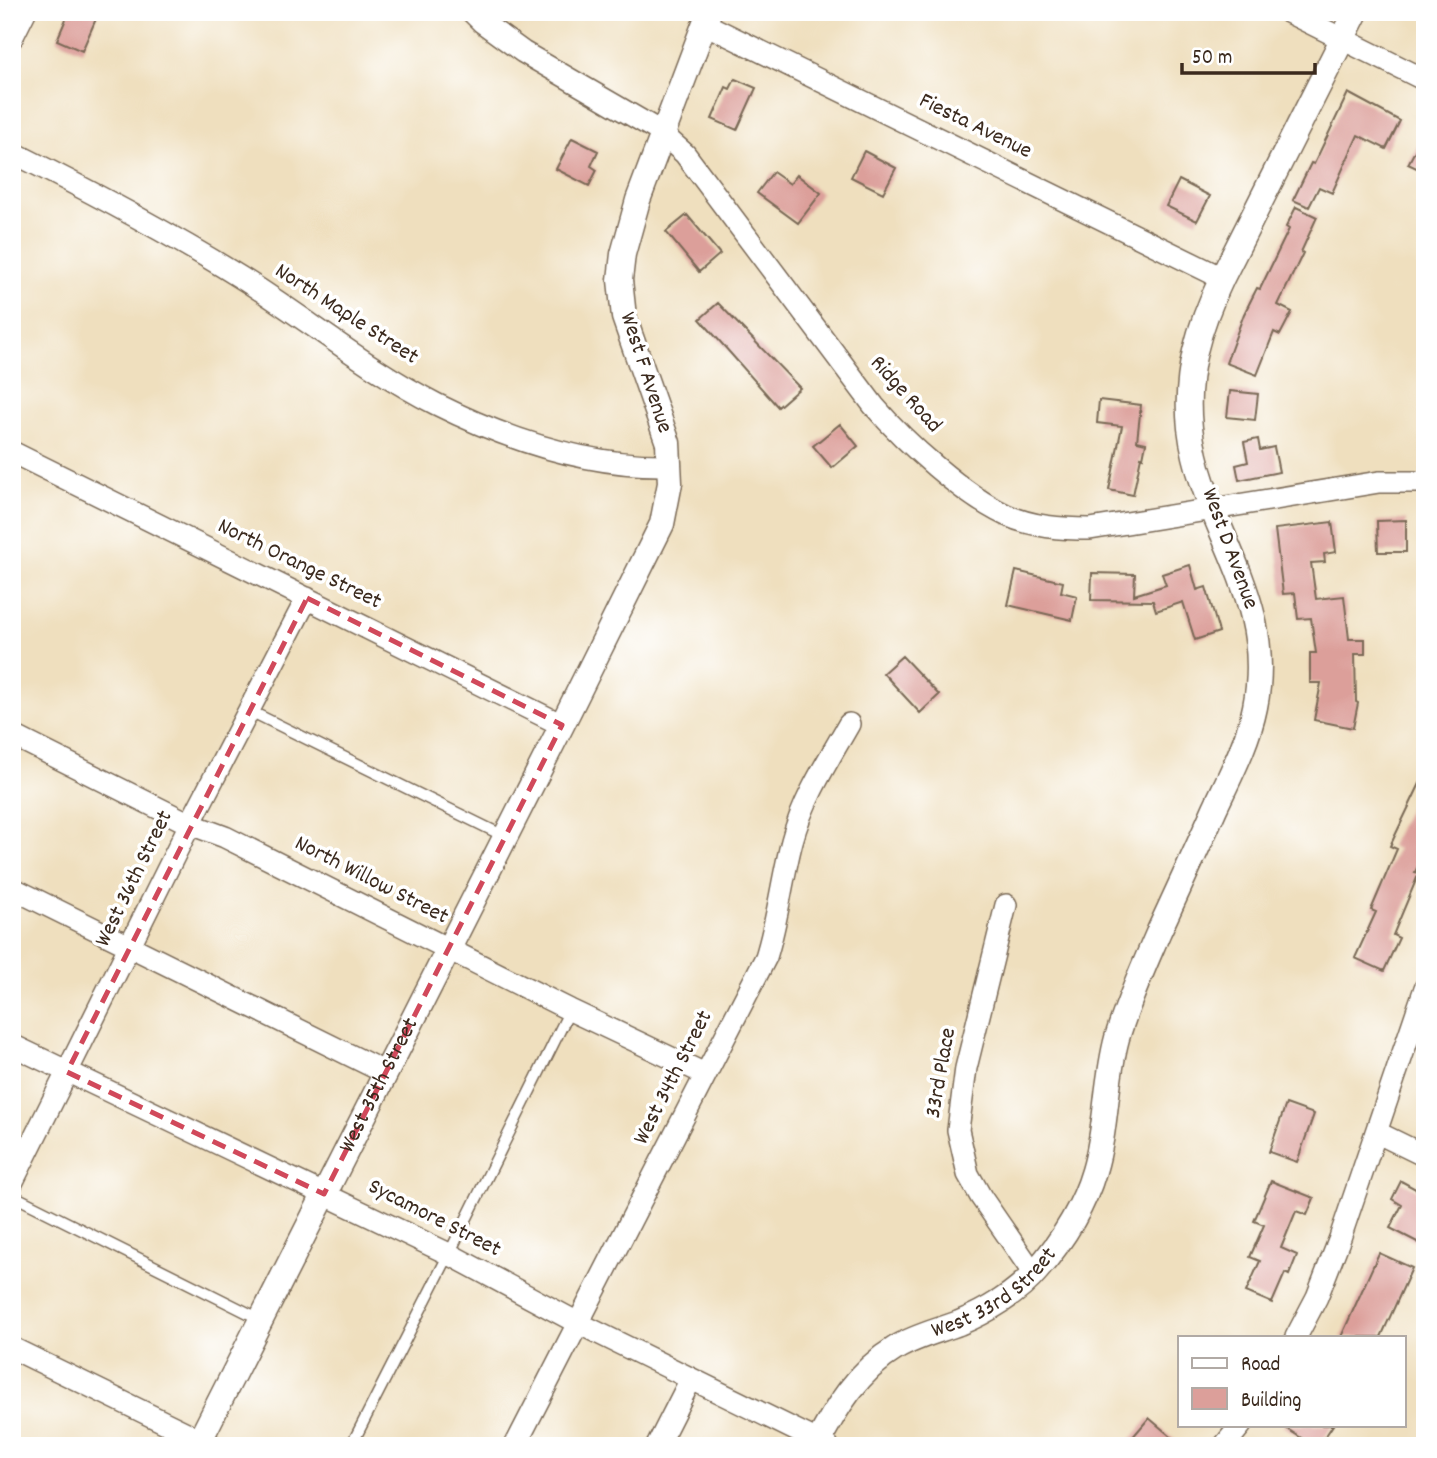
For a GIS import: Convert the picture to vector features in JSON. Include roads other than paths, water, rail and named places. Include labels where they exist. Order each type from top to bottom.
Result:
[{"type":"street","points":[[12,38],[25,12]]},
{"type":"street","name":"Ridge Road","points":[[472,12],[523,52],[662,135],[685,154],[882,415],[904,438],[983,502],[1007,515],[1034,524],[1065,529],[1090,529],[1379,482],[1425,482]]},
{"type":"street","points":[[1288,12],[1425,80]]},
{"type":"street","name":"West D Avenue","points":[[1106,1096],[1117,1040],[1131,994],[1239,755],[1255,708],[1259,642],[1255,621],[1244,584],[1200,472],[1192,443],[1189,383],[1196,339],[1222,278],[1356,12]]},
{"type":"street","name":"West F Avenue","points":[[562,725],[662,524],[669,497],[668,443],[624,317],[620,279],[623,254],[638,200],[707,18]]},
{"type":"street","name":"Fiesta Avenue","points":[[707,18],[1222,278]]},
{"type":"street","name":"North Maple Street","points":[[12,152],[180,240],[435,403],[489,428],[574,454],[639,466],[670,465]]},
{"type":"street","name":"North Orange Street","points":[[12,452],[562,725]]},
{"type":"street","name":"West 36th Street","points":[[12,1183],[190,824],[307,598]]},
{"type":"street","name":"West 34th Street","points":[[515,1446],[766,957],[793,838],[807,800],[849,724]]},
{"type":"street","name":"West 35th Street","points":[[203,1443],[260,1320],[562,725]]},
{"type":"street","name":"North Willow Street","points":[[12,736],[190,824],[225,837],[448,950],[705,1074]]},
{"type":"street","points":[[12,888],[386,1073]]},
{"type":"street","name":"33rd Place","points":[[1006,905],[966,1068],[958,1130],[968,1174],[1034,1275]]},
{"type":"street","points":[[1297,1336],[1317,1297],[1340,1238],[1425,988]]},
{"type":"street","name":"Sycamore Street","points":[[12,1045],[449,1254],[578,1323],[821,1444]]},
{"type":"street","name":"West 33rd Street","points":[[821,1444],[855,1382],[873,1364],[897,1347],[962,1322],[995,1304],[1034,1275],[1058,1245],[1085,1196],[1095,1169],[1106,1096]]},
{"type":"street","points":[[1376,1132],[1425,1156]]},
{"type":"street","points":[[12,1348],[203,1443]]},
{"type":"street","points":[[657,1446],[691,1379]]},
{"type":"street","points":[[1224,1446],[1240,1426]]},
{"type":"lane","points":[[250,711],[506,837]]},
{"type":"lane","points":[[351,1446],[570,1010]]},
{"type":"lane","points":[[12,1195],[260,1320]]}]
